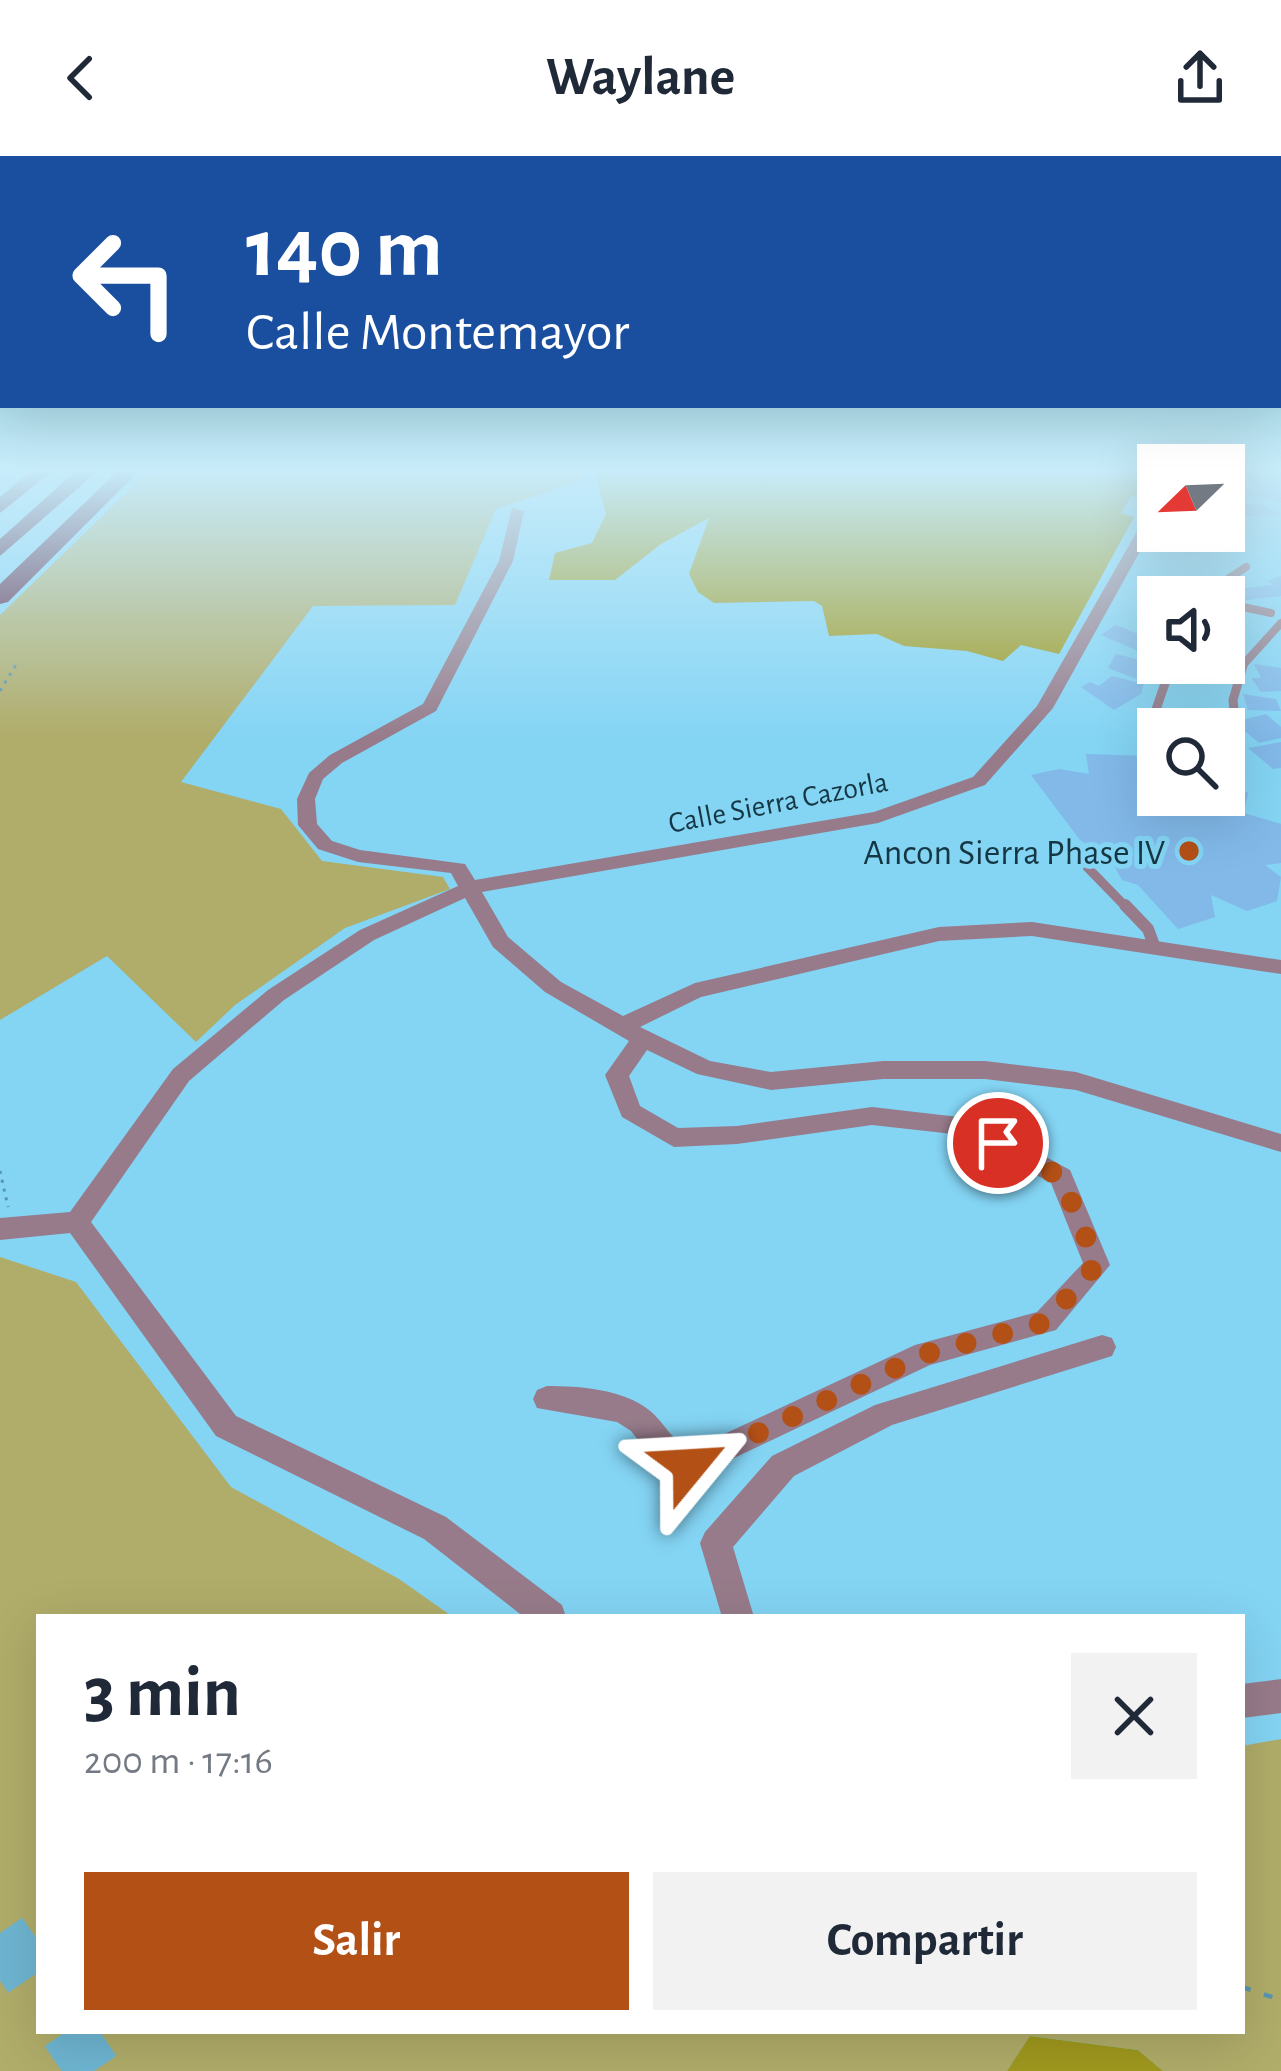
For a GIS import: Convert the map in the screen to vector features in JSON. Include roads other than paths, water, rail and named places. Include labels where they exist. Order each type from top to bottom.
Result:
[{"type":"highway","points":[[0,596],[38,559]]},
{"type":"street","points":[[506,559],[430,706],[336,759],[315,777],[306,799],[308,825],[325,844],[358,856],[458,868],[500,942],[553,987],[704,1067],[771,1081],[883,1070],[985,1070],[1076,1081],[1281,1143]]},
{"type":"street","name":"Calle Sierra Cazorla","points":[[76,1222],[181,1075],[276,995],[367,934],[472,887],[878,817],[979,781],[1044,708],[1128,559]]},
{"type":"street","points":[[547,1399],[567,1398],[633,1415],[664,1456],[690,1465],[925,1354],[1046,1322],[1097,1264],[1061,1177],[967,1126],[872,1116],[737,1135],[674,1138],[630,1111],[617,1075],[633,1032],[695,991],[939,934],[1032,929],[1281,967]]},
{"type":"street","points":[[6,1228],[76,1222],[226,1426],[435,1528],[546,1614]]},
{"type":"street","points":[[737,1614],[716,1543],[783,1466],[885,1414],[1102,1347]]},
{"type":"street","points":[[1245,1700],[1281,1696]]},
{"type":"lane","points":[[1234,576],[1246,568]]},
{"type":"lane","points":[[1232,708],[1230,693],[1255,643],[1281,622],[1276,611],[1245,606]]},
{"type":"lane","points":[[1094,853],[1085,858],[1087,867],[1148,929],[1155,948]]},
{"type":"tunnel","points":[[0,1933],[36,1986]]},
{"type":"tunnel","points":[[69,2034],[94,2071]]},
{"type":"place","name":"Ancon Sierra Phase IV","points":[[1189,851]]}]
